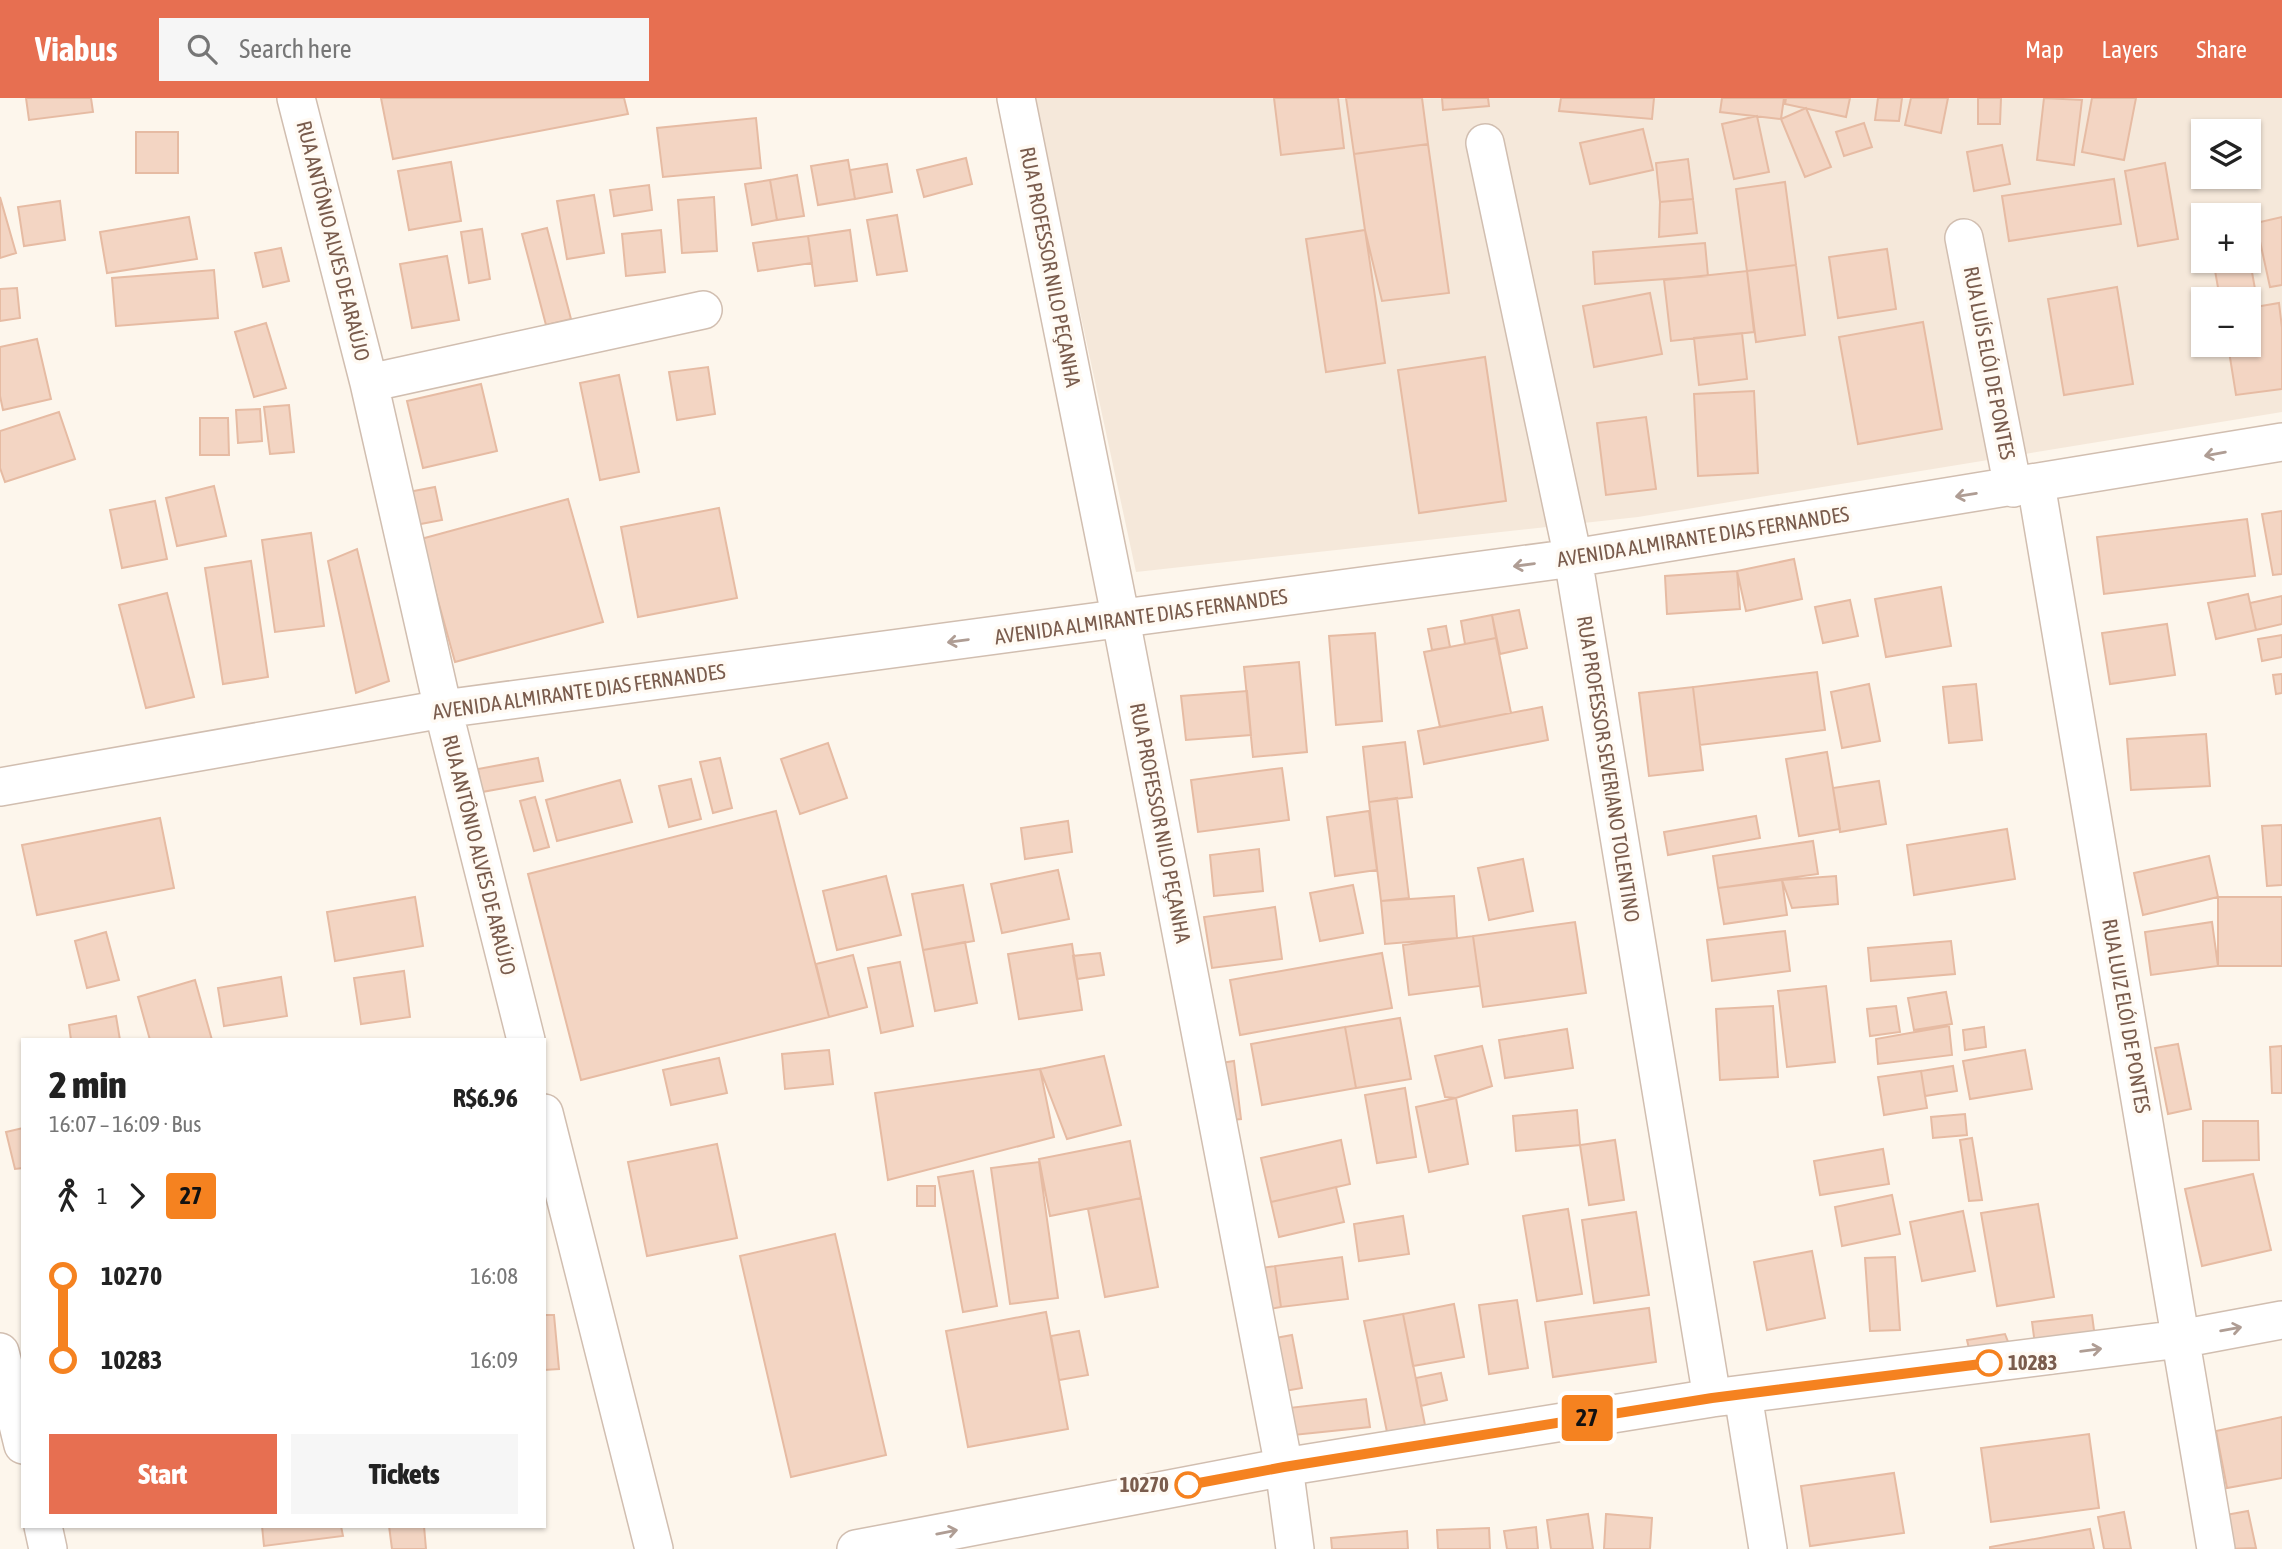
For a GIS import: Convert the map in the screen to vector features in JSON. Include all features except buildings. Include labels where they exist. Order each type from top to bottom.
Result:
[{"type":"street","name":"RUA ANTÔNIO ALVES DE ARAÚJO","points":[[296,98],[369,383],[443,709],[525,1038]]},
{"type":"street","name":"RUA PROFESSOR NILO PEÇANHA","points":[[1016,98],[1121,620],[1284,1467],[1296,1549]]},
{"type":"street","name":"RUA PROFESSOR SEVERIANO TOLENTINO","points":[[1485,143],[1573,558],[1727,1397],[1768,1549]]},
{"type":"street","name":"RUA LUÍS ELÓI DE PONTES","points":[[1964,238],[2024,486]]},
{"type":"street","name":"RUA ANTÔNIO ALVES DE ARAÚJO","points":[[369,383],[703,310]]},
{"type":"street","name":"AVENIDA ALMIRANTE DIAS FERNANDES","points":[[0,787],[443,709],[1573,558],[2282,442]]},
{"type":"street","name":"RUA LUIZ ELÓI DE PONTES","points":[[2024,486],[2216,1549]]},
{"type":"street","points":[[546,1121],[654,1549]]},
{"type":"street","points":[[856,1549],[1284,1467],[1727,1397],[2180,1339],[2282,1320]]},
{"type":"street","points":[[0,1352],[21,1437]]},
{"type":"street","points":[[43,1528],[48,1549]]},
{"type":"shaded area","points":[[1034,98],[2282,98],[2282,412],[1638,517],[1136,572]]},
{"type":"bus line","name":"27","points":[[1188,1485],[1712,1398],[1989,1363]]},
{"type":"place","name":"10283","points":[[1989,1363]]},
{"type":"place","name":"10270","points":[[1188,1485]]}]
